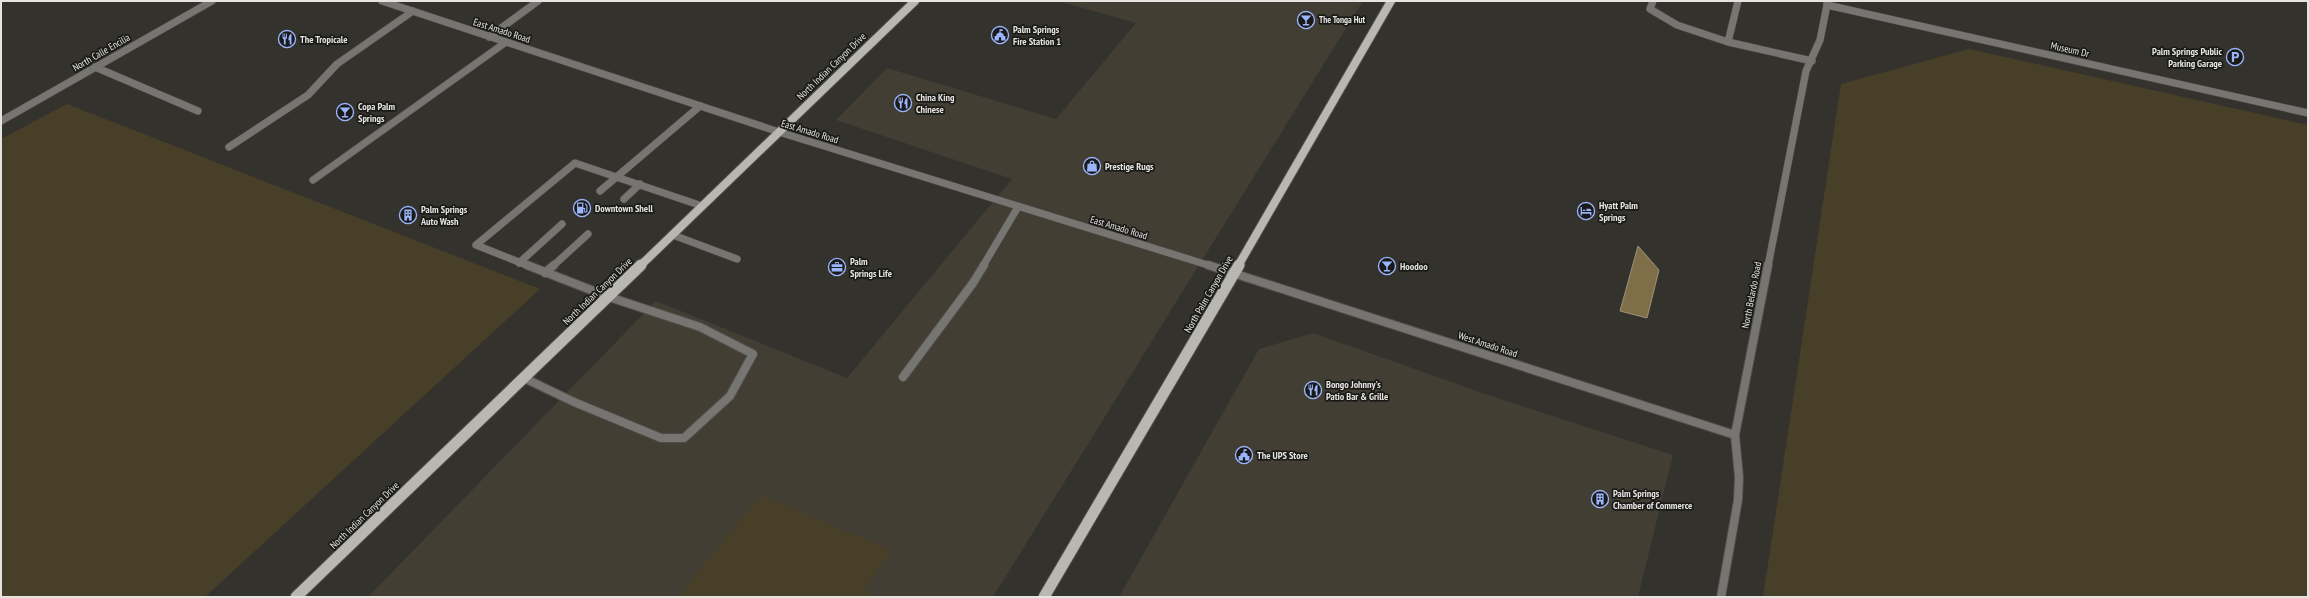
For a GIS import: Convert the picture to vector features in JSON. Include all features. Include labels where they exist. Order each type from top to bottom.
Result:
[{"type":"main road","name":"North Indian Canyon Drive","points":[[296,597],[915,1]]},
{"type":"main road","name":"North Palm Canyon Drive","points":[[1044,597],[1391,1]]},
{"type":"street","name":"North Calle Encilia","points":[[1,121],[212,1]]},
{"type":"street","name":"East Amado Road","points":[[382,1],[779,132],[1234,273]]},
{"type":"street","points":[[489,36],[538,1]]},
{"type":"street","points":[[1653,1],[1650,9],[1677,25],[1728,42],[1812,61]]},
{"type":"street","points":[[1728,42],[1738,1]]},
{"type":"street","name":"North Belardo Road","points":[[1721,597],[1738,500],[1739,477],[1735,435],[1805,78],[1820,40],[1827,3]]},
{"type":"street","name":"Museum Dr","points":[[1827,3],[2308,113]]},
{"type":"street","points":[[229,147],[308,95],[337,64],[413,11]]},
{"type":"street","points":[[313,180],[506,42]]},
{"type":"street","points":[[95,67],[198,110]]},
{"type":"street","points":[[600,191],[700,106]]},
{"type":"street","points":[[524,378],[578,404],[660,438],[684,438],[730,396],[753,354],[700,327],[609,297],[476,245],[574,163],[617,176],[702,206]]},
{"type":"street","points":[[624,199],[640,184]]},
{"type":"street","points":[[904,377],[973,283],[1018,206]]},
{"type":"street","points":[[519,262],[562,224]]},
{"type":"street","points":[[545,272],[588,234]]},
{"type":"street","points":[[673,235],[737,258]]},
{"type":"street","name":"West Amado Road","points":[[1234,273],[1735,435]]},
{"type":"shaded area","points":[[1058,1],[1363,1],[993,597],[368,597],[656,301],[847,378],[1012,179],[836,120],[887,68],[1056,119],[1136,23]]},
{"type":"shaded area","points":[[1969,49],[2308,125],[2308,597],[1763,597],[1841,84]]},
{"type":"shaded area","points":[[67,104],[540,289],[205,597],[1,597],[1,139]]},
{"type":"shaded area","points":[[1638,246],[1659,270],[1647,318],[1620,311]]},
{"type":"shaded area","points":[[1313,333],[1491,396],[1673,455],[1638,597],[1119,597],[1259,349]]},
{"type":"shaded area","points":[[763,496],[891,550],[863,591],[876,597],[678,597],[758,499]]},
{"type":"place","name":"The Tonga Hut","points":[[1306,20]]},
{"type":"place","name":"Palm Springs Fire Station 1","points":[[1000,35]]},
{"type":"place","name":"The Tropicale","points":[[287,39]]},
{"type":"place","name":"Palm Springs Public Parking Garage","points":[[2235,57]]},
{"type":"place","name":"China King Chinese","points":[[903,103]]},
{"type":"place","name":"Copa Palm Springs","points":[[345,112]]},
{"type":"place","name":"Prestige Rugs","points":[[1092,166]]},
{"type":"place","name":"Downtown Shell","points":[[582,208]]},
{"type":"place","name":"Hyatt Palm Springs","points":[[1586,211]]},
{"type":"place","name":"Palm Springs Auto Wash","points":[[408,215]]},
{"type":"place","name":"Hoodoo","points":[[1387,266]]},
{"type":"place","name":"Palm Springs Life","points":[[837,267]]},
{"type":"place","name":"Bongo Johnny's Patio Bar & Grille","points":[[1313,390]]},
{"type":"place","name":"The UPS Store","points":[[1244,455]]},
{"type":"place","name":"Palm Springs Chamber of Commerce","points":[[1600,499]]}]
